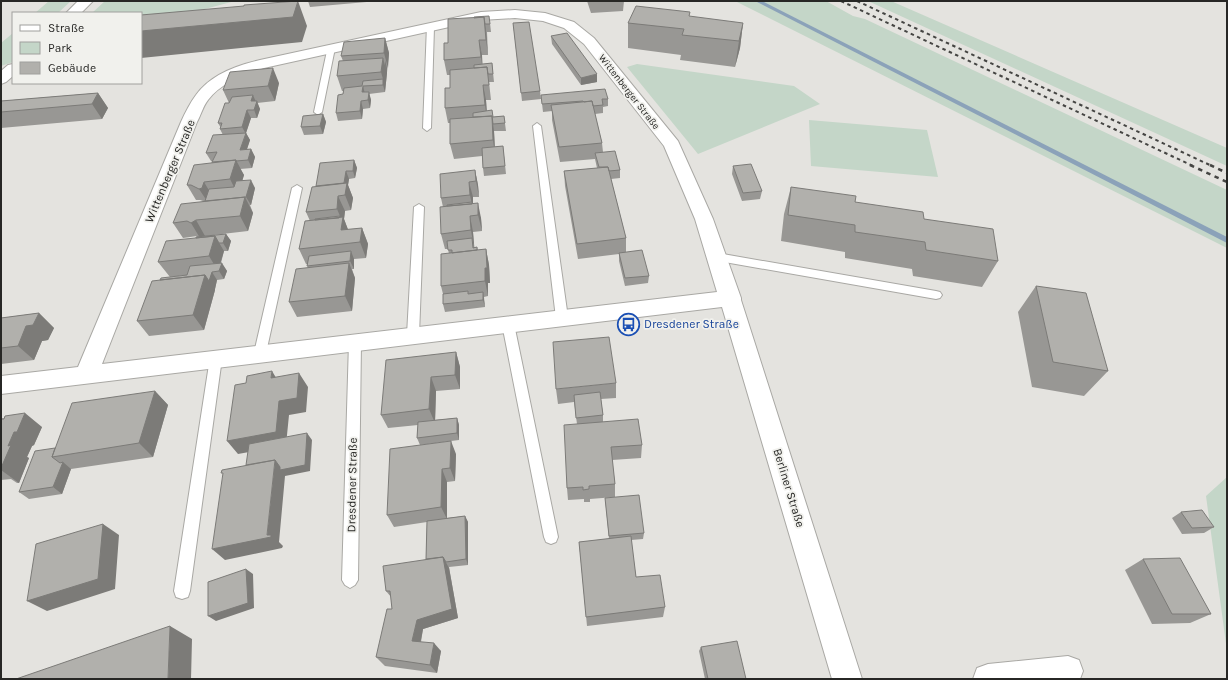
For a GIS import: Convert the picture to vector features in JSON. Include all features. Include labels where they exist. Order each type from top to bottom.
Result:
[{"type":"street","points":[[74,12],[86,1]]},
{"type":"street","name":"Wittenberger Straße","points":[[86,375],[189,122],[203,96],[212,87],[242,71],[260,64],[481,16],[515,14],[544,17],[569,25],[589,41],[672,146],[704,219],[731,298]]},
{"type":"street","points":[[1,385],[216,358],[731,298]]},
{"type":"street","name":"Berliner Straße","points":[[731,298],[847,679]]},
{"type":"street","points":[[988,679],[1069,675]]},
{"type":"lane","points":[[427,128],[430,27]]},
{"type":"lane","points":[[318,112],[331,48]]},
{"type":"lane","points":[[537,126],[562,318]]},
{"type":"lane","points":[[260,353],[297,188]]},
{"type":"lane","points":[[413,335],[419,207]]},
{"type":"lane","points":[[718,257],[936,295]]},
{"type":"lane","points":[[508,324],[551,537]]},
{"type":"lane","name":"Dresdener Straße","points":[[350,580],[355,342]]},
{"type":"lane","points":[[182,591],[216,358]]},
{"type":"green space","points":[[49,1],[71,1],[59,12],[36,12]]},
{"type":"green space","points":[[105,1],[235,1],[142,26],[142,12],[93,12]]},
{"type":"green space","points":[[735,1],[826,1],[853,16],[865,19],[1227,190],[1227,248]]},
{"type":"green space","points":[[868,1],[891,1],[1227,148],[1227,166]]},
{"type":"green space","points":[[12,34],[12,62],[1,66],[1,43]]},
{"type":"green space","points":[[637,64],[794,86],[820,104],[698,154],[627,67]]},
{"type":"green space","points":[[809,120],[927,130],[938,177],[811,166]]},
{"type":"green space","points":[[1227,477],[1227,651],[1206,496]]},
{"type":"building","points":[[298,1],[293,17],[142,31],[142,15]]},
{"type":"building","points":[[636,6],[690,12],[689,16],[743,23],[739,41],[682,35],[684,29],[628,23]]},
{"type":"building","points":[[489,16],[490,24],[485,24],[484,17],[474,18],[474,17]]},
{"type":"building","points":[[484,17],[486,40],[479,40],[481,57],[444,60],[444,43],[448,43],[448,19]]},
{"type":"building","points":[[529,22],[540,91],[521,93],[513,23]]},
{"type":"building","points":[[567,33],[597,74],[581,78],[551,36]]},
{"type":"building","points":[[385,38],[384,53],[341,56],[344,42]]},
{"type":"building","points":[[383,58],[381,72],[337,76],[339,61]]},
{"type":"building","points":[[492,63],[493,74],[488,74],[487,67],[474,68],[474,65]]},
{"type":"building","points":[[487,67],[489,85],[483,85],[485,105],[445,108],[445,88],[450,88],[450,70]]},
{"type":"building","points":[[273,68],[268,86],[223,90],[230,72]]},
{"type":"building","points":[[383,79],[383,85],[363,86],[362,92],[369,92],[368,100],[361,101],[360,111],[336,113],[338,95],[343,94],[344,88],[362,86],[363,81]]},
{"type":"building","points":[[605,89],[608,99],[602,99],[603,105],[593,106],[592,101],[542,104],[541,95]]},
{"type":"building","points":[[98,93],[92,104],[1,112],[1,101]]},
{"type":"building","points":[[253,95],[251,101],[257,101],[254,110],[247,110],[242,127],[220,129],[222,123],[218,123],[225,103],[229,103],[232,97]]},
{"type":"building","points":[[592,101],[602,143],[559,147],[551,105]]},
{"type":"building","points":[[492,110],[493,117],[504,116],[505,123],[493,124],[492,116],[473,117],[473,113]]},
{"type":"building","points":[[323,114],[320,126],[301,127],[303,116]]},
{"type":"building","points":[[492,116],[493,140],[450,144],[450,119]]},
{"type":"building","points":[[246,133],[240,150],[251,149],[248,160],[212,162],[217,152],[206,153],[213,135]]},
{"type":"building","points":[[503,146],[505,166],[483,168],[482,148]]},
{"type":"building","points":[[615,151],[620,170],[609,171],[608,167],[599,167],[595,153]]},
{"type":"building","points":[[236,160],[230,179],[204,182],[202,188],[199,189],[191,185],[187,185],[194,165]]},
{"type":"building","points":[[354,160],[353,171],[346,171],[344,183],[316,186],[320,163]]},
{"type":"building","points":[[751,164],[762,191],[743,193],[733,166]]},
{"type":"building","points":[[608,167],[626,238],[577,244],[564,171]]},
{"type":"building","points":[[475,170],[476,181],[469,182],[470,195],[441,198],[440,174]]},
{"type":"building","points":[[251,180],[246,197],[205,201],[209,189],[234,187],[236,181]]},
{"type":"building","points":[[347,183],[345,195],[338,196],[337,209],[306,212],[312,187]]},
{"type":"building","points":[[791,187],[856,196],[855,202],[923,212],[924,219],[993,229],[998,261],[926,250],[925,242],[855,232],[855,225],[788,215]]},
{"type":"building","points":[[245,197],[240,216],[196,220],[191,223],[187,221],[173,223],[181,204]]},
{"type":"building","points":[[472,202],[472,204],[447,206],[447,205]]},
{"type":"building","points":[[478,203],[478,215],[470,216],[471,230],[441,234],[440,207]]},
{"type":"building","points":[[340,216],[339,218],[315,220],[315,219]]},
{"type":"building","points":[[343,217],[341,230],[362,228],[360,242],[299,249],[305,221]]},
{"type":"building","points":[[226,234],[223,243],[219,243],[215,236],[196,238],[196,237]]},
{"type":"building","points":[[215,236],[209,256],[158,262],[166,241]]},
{"type":"building","points":[[472,238],[473,248],[477,247],[477,250],[452,253],[452,250],[448,250],[447,241]]},
{"type":"building","points":[[486,249],[487,268],[485,268],[485,281],[441,286],[441,254]]},
{"type":"building","points":[[642,250],[649,276],[625,278],[619,253]]},
{"type":"building","points":[[351,251],[350,261],[307,266],[309,256]]},
{"type":"building","points":[[222,263],[219,271],[212,272],[209,281],[205,275],[160,280],[161,278],[187,275],[190,266]]},
{"type":"building","points":[[349,263],[345,296],[289,302],[296,269]]},
{"type":"building","points":[[205,275],[193,315],[137,321],[152,281]]},
{"type":"building","points":[[1036,286],[1086,293],[1108,371],[1053,362]]},
{"type":"building","points":[[468,291],[468,294],[483,292],[483,300],[443,304],[443,294]]},
{"type":"building","points":[[39,313],[33,325],[26,326],[18,346],[1,348],[1,318]]},
{"type":"building","points":[[609,337],[616,383],[556,389],[553,342]]},
{"type":"building","points":[[456,352],[455,375],[431,377],[429,409],[381,415],[386,360]]},
{"type":"building","points":[[272,371],[271,378],[299,373],[297,398],[279,401],[276,432],[227,441],[235,385],[246,383],[247,376]]},
{"type":"building","points":[[155,391],[139,443],[52,457],[72,403]]},
{"type":"building","points":[[600,392],[603,415],[576,418],[574,395]]},
{"type":"building","points":[[25,413],[17,432],[14,432],[8,446],[11,445],[1,468],[1,419],[4,419],[5,416]]},
{"type":"building","points":[[457,418],[457,433],[417,438],[418,422]]},
{"type":"building","points":[[638,419],[642,445],[611,447],[615,484],[589,486],[589,489],[583,490],[583,487],[567,488],[564,425]]},
{"type":"building","points":[[307,433],[305,465],[280,470],[280,467],[275,460],[246,465],[249,444]]},
{"type":"building","points":[[451,441],[450,468],[442,469],[441,507],[387,515],[390,449]]},
{"type":"building","points":[[55,448],[52,457],[60,463],[63,462],[53,487],[19,492],[35,451]]},
{"type":"building","points":[[275,460],[267,535],[271,535],[271,537],[212,549],[223,473],[221,473],[222,470]]},
{"type":"building","points":[[639,495],[644,533],[609,536],[605,498]]},
{"type":"building","points":[[1202,510],[1214,527],[1192,528],[1181,512]]},
{"type":"building","points":[[465,516],[466,559],[446,562],[443,557],[426,559],[427,521]]},
{"type":"building","points":[[103,524],[98,579],[27,601],[36,544]]},
{"type":"building","points":[[631,536],[636,577],[660,575],[665,607],[586,617],[579,542]]},
{"type":"building","points":[[443,557],[452,609],[417,620],[412,641],[434,643],[430,665],[376,657],[387,609],[392,609],[390,591],[386,591],[383,566]]},
{"type":"building","points":[[1180,558],[1211,614],[1172,614],[1143,559]]},
{"type":"building","points":[[246,569],[248,603],[208,616],[208,582]]},
{"type":"building","points":[[170,626],[168,679],[16,679]]},
{"type":"building","points":[[737,641],[746,679],[708,679],[701,647]]},
{"type":"waterway","points":[[758,1],[1227,240]]},
{"type":"railway","points":[[841,1],[1193,166]]},
{"type":"railway","points":[[857,1],[1212,166]]},
{"type":"railway","points":[[1190,165],[1227,182]]},
{"type":"railway","points":[[1210,165],[1227,173]]},
{"type":"place","name":"Dresdener Straße","points":[[629,324]]}]
